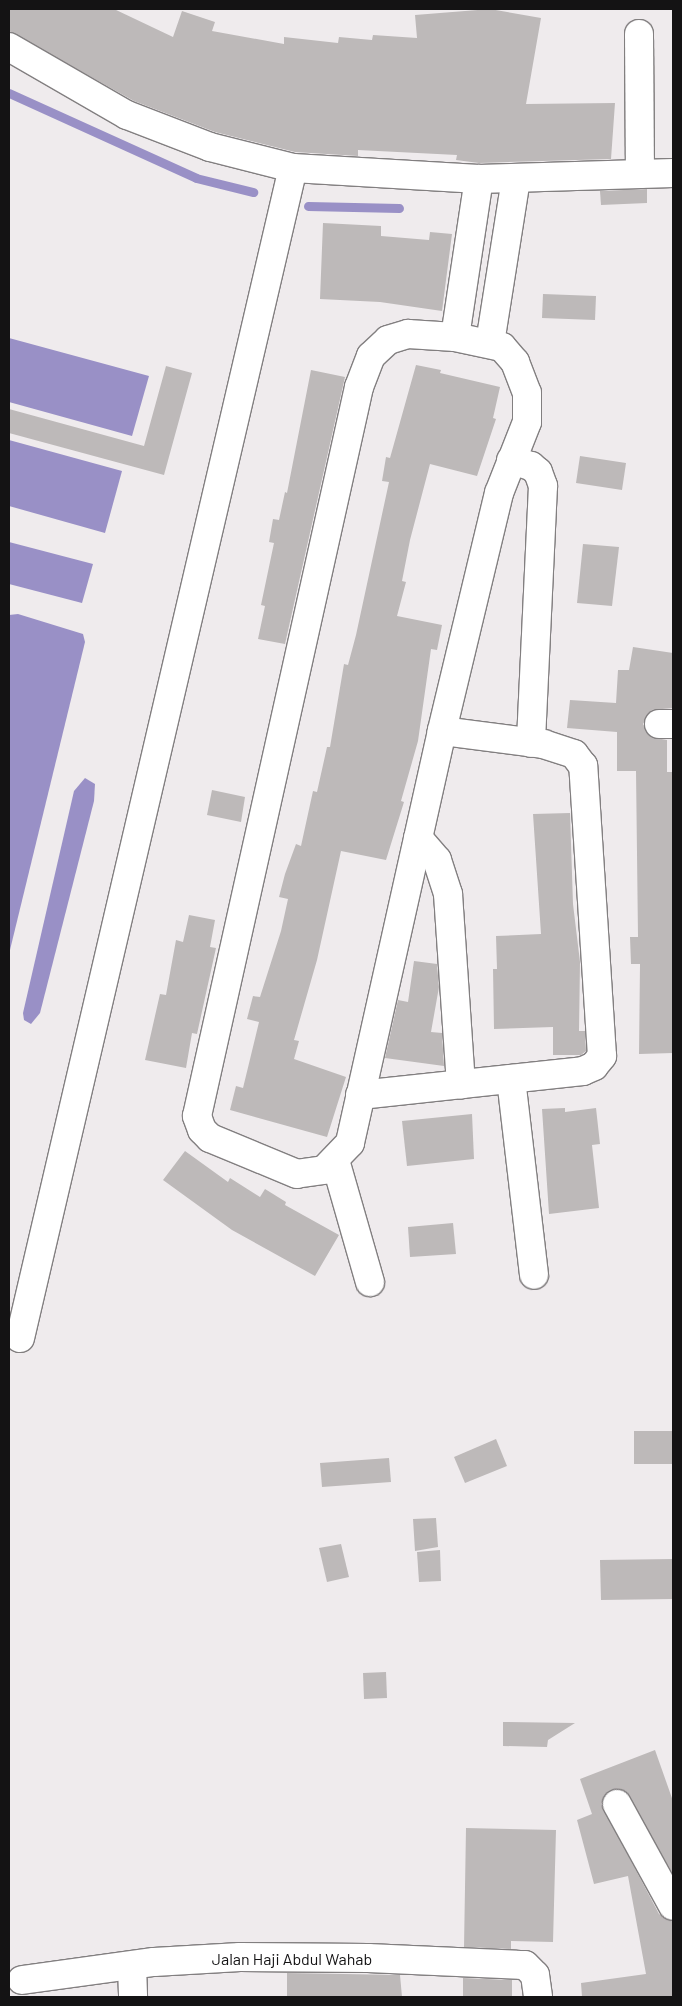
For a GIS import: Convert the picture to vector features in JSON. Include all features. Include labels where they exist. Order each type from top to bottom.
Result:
[{"type":"street","points":[[639,34],[640,174]]},
{"type":"street","points":[[9,47],[127,115],[210,147],[293,168],[479,179],[673,173]]},
{"type":"street","points":[[20,1338],[293,168]]},
{"type":"street","points":[[490,343],[516,178]]},
{"type":"street","points":[[455,336],[479,179]]},
{"type":"street","points":[[408,334],[455,336],[490,343],[502,348],[516,362],[527,393],[527,422],[499,493],[442,731],[350,1143],[324,1170],[296,1174],[210,1138],[202,1130],[198,1116],[359,387],[372,356],[388,340],[408,334]]},
{"type":"street","points":[[511,460],[531,466],[538,472],[542,486],[531,743]]},
{"type":"street","points":[[360,1095],[589,1070],[600,1060],[602,1050],[584,766],[574,754],[531,743],[442,731]]},
{"type":"street","points":[[418,838],[437,860],[448,894],[461,1085]]},
{"type":"street","points":[[511,1079],[534,1275]]},
{"type":"street","points":[[335,1160],[370,1282]]},
{"type":"street","points":[[617,1804],[673,1906]]},
{"type":"street","name":"Jalan Haji Abdul Wahab","points":[[22,1980],[132,1966],[240,1957],[525,1965],[535,1975],[538,1997]]},
{"type":"street","points":[[132,1966],[132,1997]]},
{"type":"shaded area","points":[[9,338],[149,376],[132,436],[9,402]]},
{"type":"shaded area","points":[[9,440],[122,471],[105,533],[9,506]]},
{"type":"shaded area","points":[[9,542],[93,564],[82,603],[9,584]]},
{"type":"shaded area","points":[[18,614],[83,634],[85,642],[9,954],[9,615]]},
{"type":"shaded area","points":[[85,778],[95,784],[94,801],[40,1013],[31,1024],[24,1020],[23,1013],[74,791]]},
{"type":"building","points":[[9,9],[114,9],[173,37],[182,11],[215,22],[212,31],[284,44],[284,37],[338,43],[339,37],[372,40],[373,35],[417,38],[415,15],[490,9],[541,18],[526,104],[615,103],[611,159],[479,163],[456,160],[457,155],[358,150],[358,156],[295,152],[215,132],[134,101],[9,31]]},
{"type":"building","points":[[647,189],[647,203],[601,205],[600,191]]},
{"type":"building","points":[[323,223],[381,226],[381,236],[429,240],[430,232],[452,234],[442,311],[380,302],[320,299]]},
{"type":"building","points":[[543,294],[596,296],[595,320],[542,318]]},
{"type":"building","points":[[416,365],[441,370],[440,373],[500,387],[493,418],[496,419],[477,476],[430,464],[410,540],[402,581],[406,582],[397,616],[442,625],[437,650],[431,649],[418,741],[401,801],[404,802],[386,860],[341,851],[317,960],[294,1040],[299,1041],[294,1059],[346,1077],[327,1137],[230,1110],[236,1086],[243,1088],[259,1022],[247,1019],[253,996],[260,997],[281,931],[288,899],[279,897],[285,874],[296,844],[301,846],[313,791],[317,792],[327,747],[330,747],[344,664],[348,665],[356,635],[389,482],[382,481],[386,457],[390,458]]},
{"type":"building","points":[[166,366],[192,373],[164,475],[9,433],[9,409],[144,446]]},
{"type":"building","points":[[311,370],[345,377],[285,644],[258,639],[265,606],[261,605],[274,543],[269,542],[273,519],[279,520],[285,492],[287,493]]},
{"type":"building","points":[[580,456],[626,463],[622,490],[576,483]]},
{"type":"building","points":[[583,544],[619,547],[612,606],[577,603]]},
{"type":"building","points":[[633,647],[673,653],[673,708],[652,710],[643,724],[651,737],[667,740],[667,772],[673,772],[673,1053],[639,1054],[640,964],[631,964],[630,937],[638,937],[636,771],[617,771],[617,732],[567,728],[570,700],[616,703],[618,670],[629,670]]},
{"type":"building","points":[[212,790],[245,797],[241,822],[207,815]]},
{"type":"building","points":[[570,813],[573,904],[580,962],[579,1031],[585,1031],[586,1051],[581,1055],[553,1055],[553,1027],[494,1029],[493,969],[497,969],[496,936],[541,934],[533,814]]},
{"type":"building","points":[[189,915],[215,920],[210,947],[216,948],[197,1034],[192,1033],[186,1068],[145,1060],[160,994],[166,995],[176,940],[183,942]]},
{"type":"building","points":[[414,961],[437,964],[439,987],[431,1032],[442,1033],[444,1066],[385,1058],[398,1000],[408,1002]]},
{"type":"building","points":[[565,1108],[565,1112],[596,1108],[600,1144],[592,1145],[599,1208],[549,1214],[542,1109]]},
{"type":"building","points":[[472,1114],[474,1159],[407,1166],[402,1121]]},
{"type":"building","points":[[185,1151],[228,1182],[230,1178],[260,1197],[265,1189],[286,1202],[285,1205],[339,1235],[315,1276],[232,1230],[163,1180]]},
{"type":"building","points":[[453,1223],[456,1254],[410,1257],[408,1227]]},
{"type":"building","points":[[634,1431],[673,1431],[673,1464],[634,1464]]},
{"type":"building","points":[[496,1439],[507,1466],[465,1483],[454,1457]]},
{"type":"building","points":[[389,1458],[391,1482],[322,1487],[320,1463]]},
{"type":"building","points":[[436,1518],[438,1547],[415,1551],[413,1519]]},
{"type":"building","points":[[341,1544],[349,1577],[327,1582],[319,1548]]},
{"type":"building","points":[[440,1550],[441,1581],[419,1582],[417,1552]]},
{"type":"building","points":[[673,1559],[673,1599],[601,1600],[600,1560]]},
{"type":"building","points":[[386,1672],[387,1698],[364,1699],[363,1673]]},
{"type":"building","points":[[503,1722],[575,1723],[548,1740],[547,1747],[503,1746]]},
{"type":"building","points":[[655,1750],[673,1801],[673,1874],[625,1791],[609,1791],[601,1804],[659,1914],[673,1922],[673,1997],[582,1997],[581,1983],[646,1974],[628,1876],[594,1884],[577,1820],[592,1814],[580,1779]]},
{"type":"building","points":[[466,1828],[556,1830],[553,1942],[511,1941],[511,1949],[464,1947]]},
{"type":"building","points":[[287,1973],[400,1975],[402,1997],[287,1997]]},
{"type":"building","points":[[463,1978],[512,1980],[512,1997],[463,1997]]},
{"type":"waterway","points":[[9,93],[196,178],[253,192]]},
{"type":"waterway","points":[[308,206],[399,208]]}]
